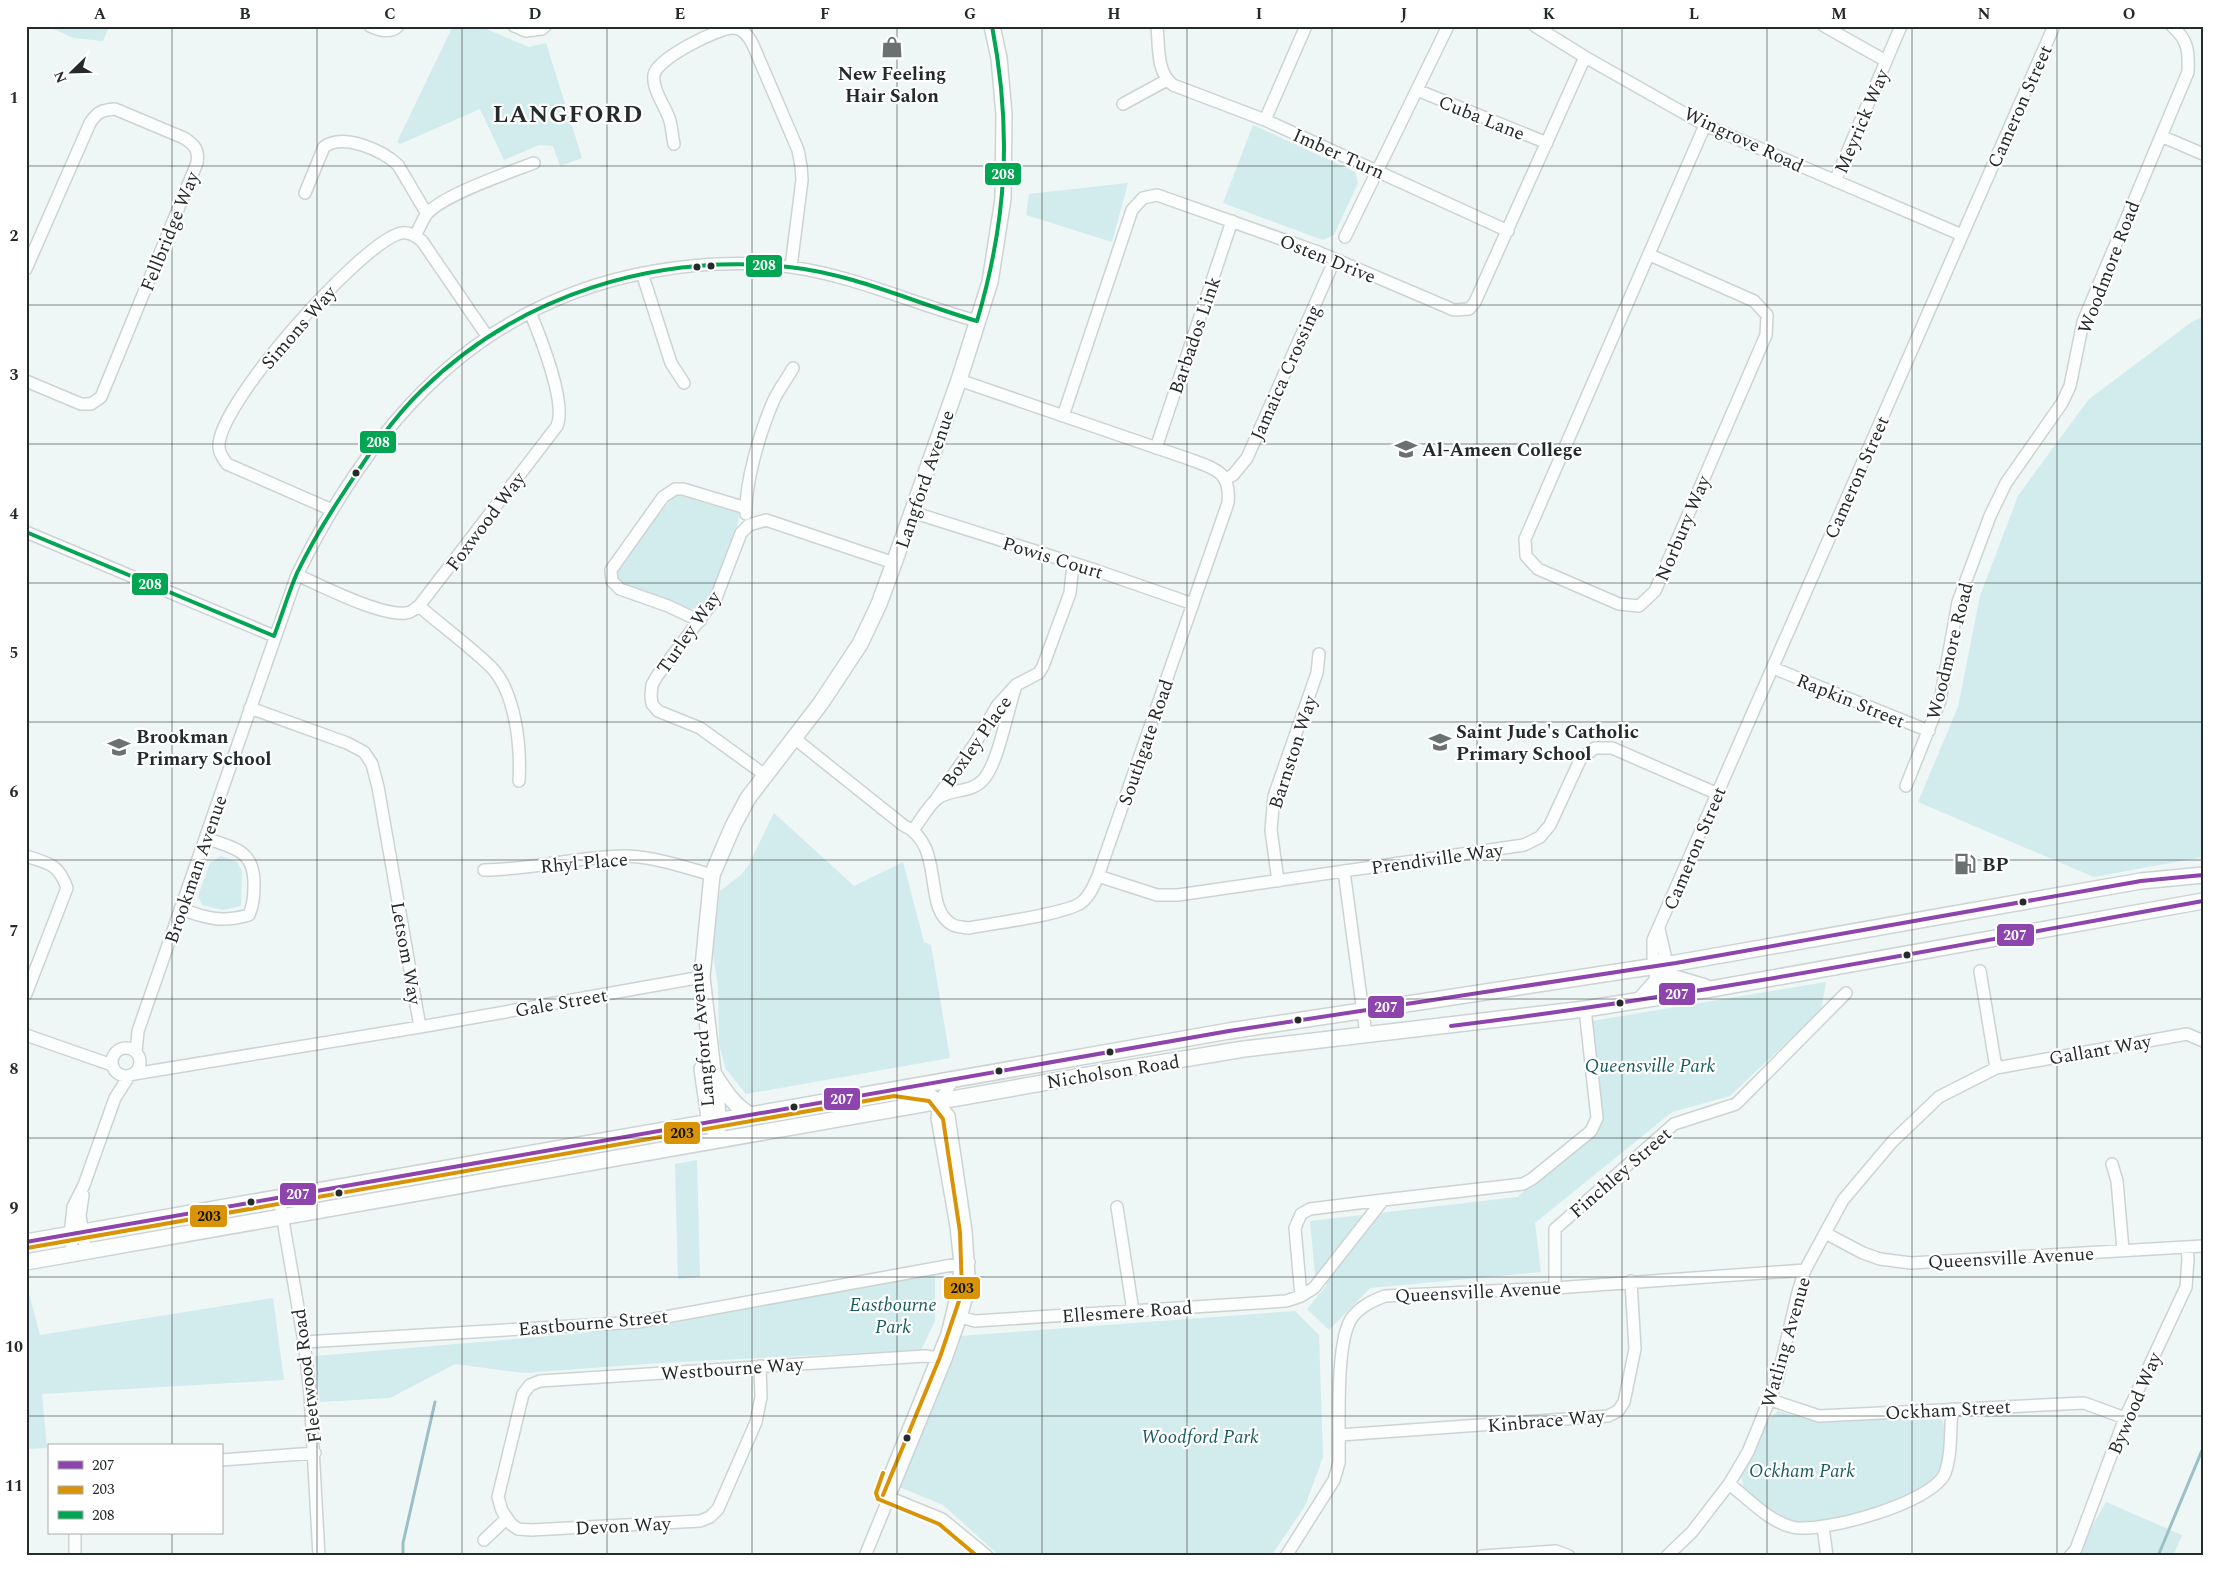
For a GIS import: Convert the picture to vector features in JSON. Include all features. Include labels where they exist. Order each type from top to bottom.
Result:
[{"type":"main road","name":"Langford Avenue","points":[[743,1136],[726,1130],[709,1117],[703,1084],[698,977],[697,927],[700,907],[733,826],[765,775],[822,702],[860,644],[879,604],[959,380],[990,282],[1003,199],[1004,114],[998,58],[992,26]]},
{"type":"main road","name":"Nicholson Road","points":[[26,1242],[1229,1032],[1659,965],[2141,881],[2203,875]]},
{"type":"main road","name":"Nicholson Road","points":[[26,1262],[1244,1049],[1585,1009],[1711,989],[2203,901]]},
{"type":"main road","points":[[1659,965],[1671,978],[1711,989]]},
{"type":"main road","points":[[1640,1000],[1657,981],[1659,965]]},
{"type":"main road","name":"Langford Avenue","points":[[698,977],[718,1114],[715,1122],[698,1144]]},
{"type":"main road","points":[[712,1070],[727,1094],[738,1107],[750,1116]]},
{"type":"street","points":[[370,26],[382,31],[395,29],[398,26]]},
{"type":"street","points":[[514,26],[526,31],[542,30],[545,26]]},
{"type":"street","points":[[1123,104],[1167,80],[1161,68],[1158,26]]},
{"type":"street","points":[[1265,120],[1306,26]]},
{"type":"street","points":[[1345,237],[1448,26]]},
{"type":"street","name":"Wingrove Road","points":[[1534,26],[1705,125],[1962,235]]},
{"type":"street","name":"Meyrick Way","points":[[1824,26],[1886,61]]},
{"type":"street","name":"Meyrick Way","points":[[1835,181],[1901,26]]},
{"type":"street","name":"Cameron Street","points":[[1659,965],[1665,955],[1659,928],[2054,26]]},
{"type":"street","name":"Woodmore Road","points":[[1906,786],[1940,701],[1958,602],[1990,516],[2006,483],[2062,403],[2070,386],[2083,322],[2188,72],[2189,52],[2182,35],[2172,26]]},
{"type":"street","points":[[674,144],[669,118],[655,87],[654,76],[656,68],[670,56],[719,31],[733,28],[742,31],[753,44],[798,150],[802,180],[791,267]]},
{"type":"street","name":"Osten Drive","points":[[1063,416],[1132,210],[1143,198],[1157,195],[1335,259],[1454,310],[1469,309],[1475,302],[1585,57]]},
{"type":"street","name":"Imber Turn","points":[[1167,80],[1172,85],[1265,120],[1508,230]]},
{"type":"street","name":"Cuba Lane","points":[[1417,90],[1547,144]]},
{"type":"street","name":"Fellbridge Way","points":[[26,269],[95,114],[103,109],[114,109],[184,138],[194,145],[198,153],[197,162],[100,397],[91,404],[81,404],[26,381]]},
{"type":"street","name":"Norbury Way","points":[[1650,254],[1754,301],[1767,315],[1766,335],[1655,591],[1640,606],[1619,604],[1538,569],[1526,556],[1525,540],[1705,125]]},
{"type":"street","points":[[2161,136],[2203,154]]},
{"type":"street","points":[[305,192],[324,147],[329,143],[343,141],[374,149],[392,159],[398,165],[427,214]]},
{"type":"street","points":[[487,336],[422,241],[415,236],[427,214],[458,194],[534,163]]},
{"type":"street","name":"Barbados Link","points":[[1156,448],[1232,221]]},
{"type":"street","name":"Simons Way","points":[[332,510],[228,464],[222,457],[219,447],[221,436],[231,415],[260,370],[289,332],[319,299],[368,254],[390,238],[399,233],[415,236]]},
{"type":"street","name":"Jamaica Crossing","points":[[1226,479],[1233,475],[1247,458],[1335,259]]},
{"type":"street","name":"Brookman Avenue","points":[[134,1053],[138,1030],[206,838],[274,636],[297,575],[332,510],[369,454],[403,410],[445,368],[487,336],[530,312],[572,294],[642,273],[701,264],[724,263],[791,267],[870,286],[976,322]]},
{"type":"street","points":[[642,273],[671,363],[684,383]]},
{"type":"street","name":"Foxwood Way","points":[[419,606],[560,420],[557,394],[530,312]]},
{"type":"street","points":[[793,368],[774,401],[746,493],[749,525],[766,520],[894,563]]},
{"type":"street","points":[[959,380],[1213,468],[1226,479]]},
{"type":"street","name":"Southgate Road","points":[[794,738],[903,825],[914,830],[927,850],[939,909],[943,918],[954,926],[968,928],[1071,908],[1082,903],[1089,895],[1098,876],[1228,503],[1229,492],[1226,479]]},
{"type":"street","points":[[700,621],[668,606],[620,589],[612,581],[611,570],[663,497],[675,489],[683,489],[746,508]]},
{"type":"street","name":"Powis Court","points":[[912,512],[1095,570],[1193,604]]},
{"type":"street","name":"Turley Way","points":[[749,525],[741,533],[716,598],[652,685],[652,704],[665,715],[700,728],[765,775]]},
{"type":"street","points":[[26,532],[274,636]]},
{"type":"street","name":"Boxley Place","points":[[914,830],[974,745],[997,706],[1016,685],[1039,673],[1070,593],[1074,564]]},
{"type":"street","points":[[297,575],[357,601],[390,612],[407,613],[419,606],[493,669],[509,695],[520,758],[519,781]]},
{"type":"street","name":"Barnston Way","points":[[1278,881],[1271,830],[1274,796],[1317,673],[1319,654]]},
{"type":"street","name":"Rapkin Street","points":[[1773,668],[1929,732]]},
{"type":"street","name":"Boxley Place","points":[[937,798],[967,790],[983,780],[999,750],[1006,717],[1016,685]]},
{"type":"street","name":"Letsom Way","points":[[131,1075],[420,1027],[378,787],[372,764],[364,752],[347,743],[250,708]]},
{"type":"street","name":"Prendiville Way","points":[[1098,876],[1157,895],[1178,895],[1524,845],[1540,837],[1550,825],[1581,758],[1595,748],[1612,748],[1718,794]]},
{"type":"street","points":[[180,909],[206,918],[230,921],[249,915],[255,902],[254,870],[250,859],[240,851],[206,838]]},
{"type":"street","points":[[26,856],[55,866],[63,878],[66,888],[32,961],[26,994]]},
{"type":"street","name":"Rhyl Place","points":[[484,870],[514,870],[590,858],[627,856],[658,860],[711,881]]},
{"type":"street","points":[[1344,872],[1366,1035]]},
{"type":"street","points":[[1980,971],[1996,1068]]},
{"type":"street","name":"Gale Street","points":[[420,1027],[698,977]]},
{"type":"street","name":"Finchley Street","points":[[1555,1288],[1555,1229],[1674,1124],[1736,1104],[1846,993]]},
{"type":"street","points":[[1301,1296],[1295,1228],[1301,1214],[1310,1209],[1523,1184],[1532,1179],[1591,1131],[1597,1118],[1585,1009]]},
{"type":"street","points":[[26,1034],[114,1064],[123,1076],[131,1075]]},
{"type":"street","name":"Gallant Way","points":[[1996,1068],[2187,1034],[2203,1041]]},
{"type":"street","points":[[79,1253],[73,1207],[84,1186],[115,1098],[131,1075],[138,1070],[134,1053],[114,1064]]},
{"type":"street","name":"Letsom Way","points":[[134,1053],[170,1068]]},
{"type":"street","points":[[114,1064],[115,1098]]},
{"type":"street","name":"Watling Avenue","points":[[1667,1556],[1692,1532],[1729,1484],[1748,1452],[1778,1381],[1798,1292],[1805,1270],[1843,1200],[1892,1142],[1939,1097],[1996,1068]]},
{"type":"street","points":[[939,1102],[953,1080]]},
{"type":"street","points":[[856,1556],[885,1495],[968,1292],[950,1116],[932,1096],[894,1090]]},
{"type":"street","points":[[2112,1164],[2117,1181],[2123,1250]]},
{"type":"street","name":"Fleetwood Road","points":[[279,1197],[304,1342],[315,1453],[319,1556]]},
{"type":"street","name":"Ellesmere Road","points":[[957,1316],[975,1321],[1286,1301],[1301,1296],[1314,1288],[1383,1200]]},
{"type":"street","points":[[1117,1207],[1133,1311]]},
{"type":"street","name":"Queensville Avenue","points":[[1825,1233],[1871,1256],[1911,1263],[2203,1246]]},
{"type":"street","name":"Bywood Way","points":[[2070,1556],[2076,1549],[2125,1418],[2186,1287],[2187,1248]]},
{"type":"street","name":"Eastbourne Street","points":[[304,1342],[638,1322],[964,1263]]},
{"type":"street","name":"Queensville Avenue","points":[[1286,1556],[1334,1480],[1339,1463],[1342,1348],[1351,1320],[1365,1306],[1385,1296],[1555,1288],[1805,1270]]},
{"type":"street","name":"Kinbrace Way","points":[[1340,1435],[1608,1416],[1618,1411],[1624,1402],[1634,1349],[1632,1281]]},
{"type":"street","name":"Westbourne Way","points":[[506,1519],[498,1497],[522,1394],[530,1385],[540,1381],[926,1356],[942,1358]]},
{"type":"street","name":"Devon Way","points":[[506,1519],[518,1529],[531,1530],[700,1521],[710,1517],[718,1509],[756,1422],[760,1397],[760,1366]]},
{"type":"street","name":"Ockham Street","points":[[1771,1400],[1819,1416],[2084,1403],[2125,1418]]},
{"type":"street","points":[[1729,1484],[1775,1520],[1793,1527],[1823,1527],[1871,1516],[1903,1503],[1934,1487],[1944,1475],[1949,1457],[1952,1409]]},
{"type":"street","points":[[222,1460],[315,1453]]},
{"type":"street","points":[[865,1556],[885,1495]]},
{"type":"street","points":[[885,1495],[942,1519],[987,1556]]},
{"type":"street","points":[[484,1540],[506,1519]]},
{"type":"street","points":[[1823,1527],[1827,1556]]},
{"type":"street","points":[[75,1534],[75,1556]]},
{"type":"street","points":[[1482,1556],[1556,1551],[1569,1556]]},
{"type":"green space","points":[[46,26],[109,26],[103,41],[74,38]]},
{"type":"green space","points":[[453,26],[479,26],[529,47],[546,43],[582,158],[560,166],[553,146],[539,145],[504,160],[480,109],[400,144],[397,142]]},
{"type":"green space","points":[[1253,125],[1355,172],[1358,183],[1334,235],[1323,240],[1223,203]]},
{"type":"green space","points":[[1128,183],[1112,242],[1026,215],[1029,194]]},
{"type":"green space","points":[[2203,317],[2203,857],[2094,877],[1918,802],[1958,707],[1980,596],[2018,496],[2088,400],[2193,321]]},
{"type":"green space","points":[[675,494],[739,513],[738,523],[712,591],[702,608],[687,609],[619,584],[615,579],[617,568]]},
{"type":"green space","points":[[774,813],[854,886],[903,862],[924,942],[931,945],[950,1058],[746,1094],[726,1069],[719,1045],[718,986],[712,948],[720,891],[742,874],[748,866]]},
{"type":"green space","points":[[221,856],[237,862],[242,871],[241,906],[223,910],[202,905],[198,896],[210,863]]},
{"type":"green space","name":"Queensville Park","points":[[1826,982],[1821,1010],[1730,1096],[1672,1112],[1535,1223],[1541,1272],[1370,1288],[1329,1330],[1307,1309],[1327,1285],[1315,1274],[1310,1221],[1517,1197],[1599,1130],[1592,1021]]},
{"type":"green space","points":[[697,1160],[700,1277],[678,1279],[675,1164]]},
{"type":"green space","name":"Eastbourne Park","points":[[935,1271],[935,1321],[921,1350],[659,1363],[524,1373],[455,1364],[390,1398],[320,1402],[315,1356],[585,1333],[676,1320]]},
{"type":"green space","points":[[26,1282],[40,1335],[273,1298],[284,1380],[42,1394],[47,1448],[26,1449]]},
{"type":"green space","name":"Woodford Park","points":[[1295,1311],[1319,1335],[1323,1457],[1305,1506],[1271,1556],[1000,1556],[943,1505],[897,1486],[960,1336]]},
{"type":"green space","name":"Ockham Park","points":[[1778,1411],[1816,1422],[1933,1415],[1942,1420],[1945,1429],[1939,1473],[1930,1485],[1870,1510],[1822,1521],[1794,1522],[1778,1516],[1744,1488],[1741,1476],[1769,1419]]},
{"type":"green space","points":[[2106,1502],[2182,1535],[2173,1556],[2075,1556]]},
{"type":"waterway","points":[[403,1556],[403,1543],[435,1402]]},
{"type":"waterway","points":[[2158,1556],[2203,1448]]},
{"type":"transit line","name":"208","points":[[977,321],[995,247],[1003,175],[1004,138],[1002,102],[992,26]]},
{"type":"transit line","name":"208","points":[[274,636],[297,573],[314,541],[381,437],[411,401],[460,357],[501,329],[545,306],[592,288],[640,275],[689,267],[739,264],[789,267],[837,276],[861,282],[977,321]]},
{"type":"transit line","name":"208","points":[[26,532],[274,636]]},
{"type":"transit line","name":"207","points":[[26,1242],[1229,1031],[1676,963],[2141,881],[2203,875]]},
{"type":"transit line","name":"207","points":[[1451,1026],[1545,1014],[1734,985],[2203,901]]},
{"type":"transit line","name":"203","points":[[27,1248],[894,1096],[929,1101],[943,1119],[960,1232],[962,1292],[940,1357],[883,1495]]},
{"type":"transit line","name":"203","points":[[883,1473],[876,1493],[878,1499],[939,1524],[977,1556]]},
{"type":"place","name":"New Feeling Hair Salon","points":[[892,47]]},
{"type":"place","name":"Al-Ameen College","points":[[1406,449]]},
{"type":"place","name":"Saint Jude's Catholic Primary School","points":[[1440,742]]},
{"type":"place","name":"Brookman Primary School","points":[[119,747]]},
{"type":"place","name":"BP","points":[[1965,864]]},
{"type":"district","name":"LANGFORD","points":[[568,114]]}]
